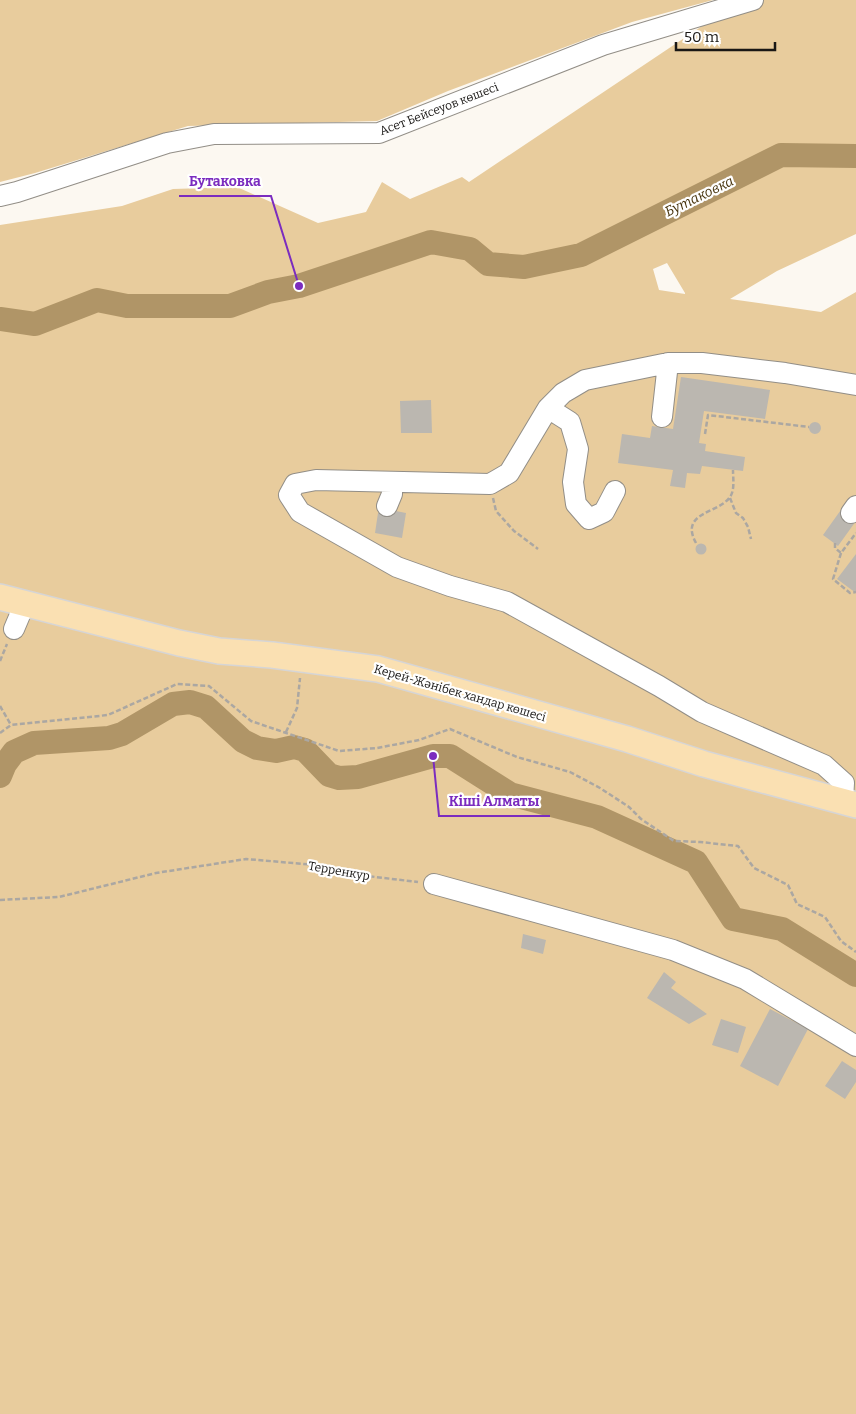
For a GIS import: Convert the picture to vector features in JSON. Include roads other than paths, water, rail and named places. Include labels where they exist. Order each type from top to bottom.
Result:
[{"type":"main road","name":"Керей-Жәнібек хандар көшесі","points":[[0,597],[211,650],[304,659],[378,669],[627,739],[704,764],[849,802]]},
{"type":"street","name":"Асет Бейсеуов көшесі","points":[[0,196],[167,142],[214,134],[380,133],[603,45],[753,0]]},
{"type":"street","points":[[662,417],[668,363]]},
{"type":"street","points":[[849,802],[844,783],[824,765],[702,712],[659,686],[507,602],[397,568],[300,512],[289,495],[295,484],[316,480],[490,484],[509,473],[548,408],[563,393],[585,380],[668,363],[702,363],[785,373],[856,385]]},
{"type":"street","points":[[548,408],[570,422],[578,449],[573,482],[576,504],[589,519],[604,512],[615,491]]},
{"type":"street","points":[[387,506],[392,494],[392,482]]},
{"type":"street","points":[[14,629],[25,603]]},
{"type":"street","points":[[434,884],[673,950],[745,979],[856,1046]]},
{"type":"waterway","name":"Бутаковка","points":[[0,319],[35,324],[97,300],[127,306],[230,306],[268,292],[299,286],[431,242],[470,249],[488,264],[524,267],[581,255],[781,155],[856,156]]},
{"type":"waterway","points":[[0,776],[5,764],[14,752],[34,743],[109,738],[122,734],[173,704],[190,702],[206,707],[243,741],[257,748],[276,751],[294,747],[305,750],[329,775],[339,778],[358,777],[433,756],[450,756],[510,794],[597,817],[696,862],[733,919],[782,929],[856,975]]},
{"type":"place","name":"Бутаковка","points":[[299,286]]},
{"type":"place","name":"Кіші Алматы","points":[[433,756]]}]
